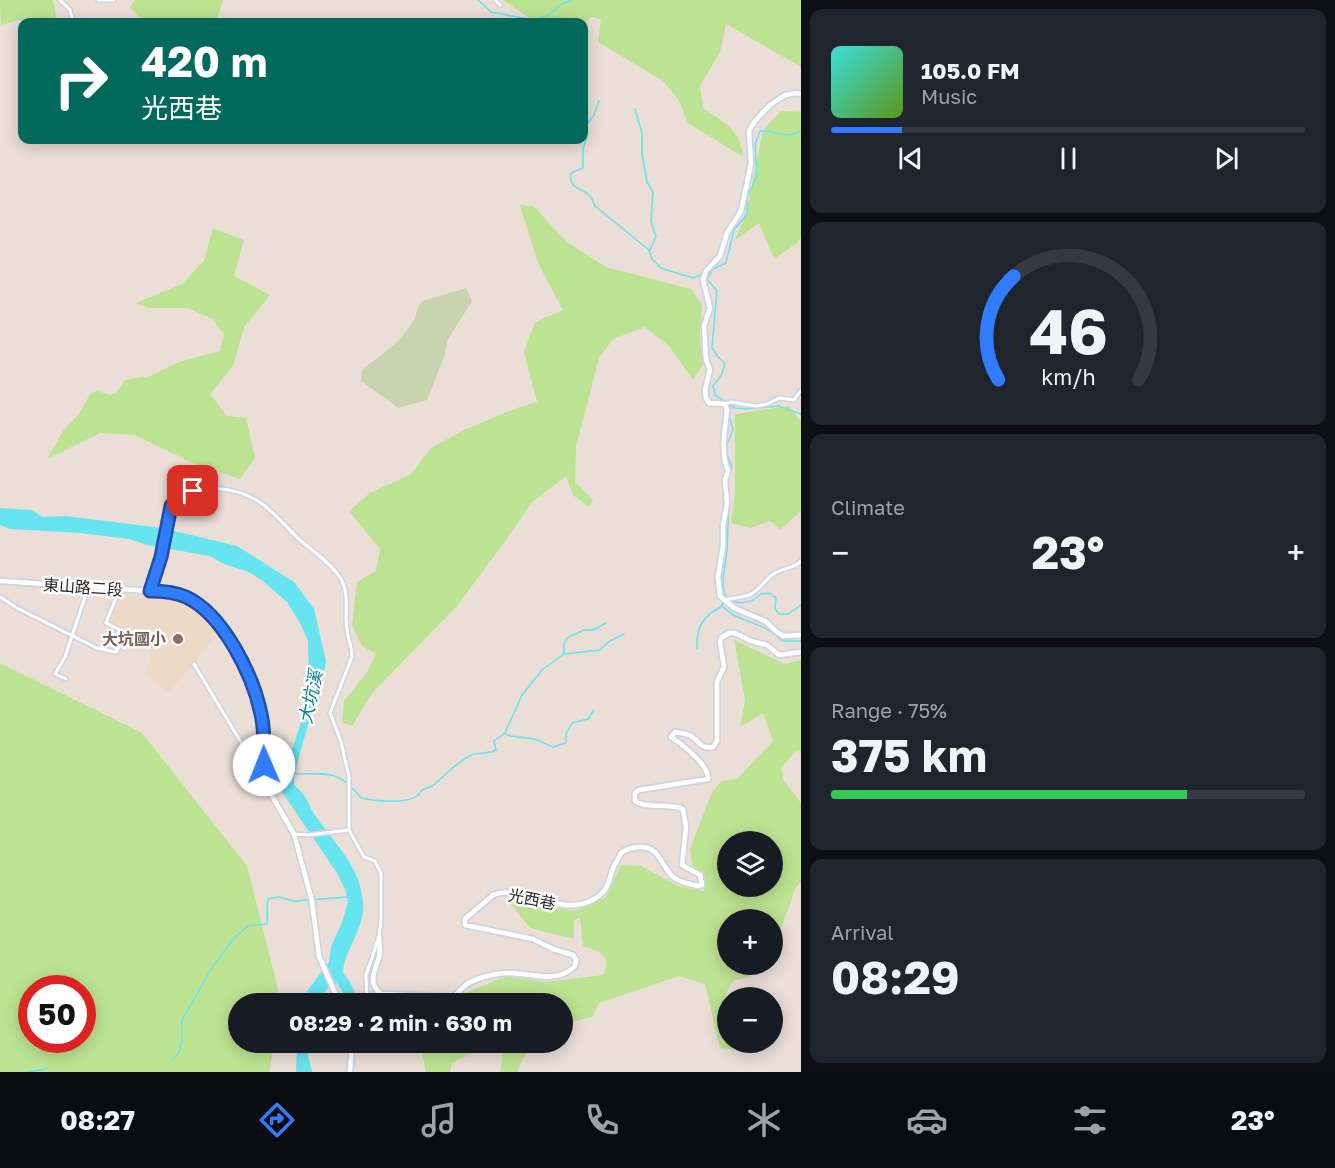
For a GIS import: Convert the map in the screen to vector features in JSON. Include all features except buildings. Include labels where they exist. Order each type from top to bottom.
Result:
[{"type":"street","points":[[60,0],[70,10],[72,18]]},
{"type":"street","points":[[98,0],[114,0]]},
{"type":"street","points":[[495,0],[500,5]]},
{"type":"street","points":[[801,94],[785,95],[770,105],[749,131],[751,164],[741,212],[727,233],[720,256],[706,271],[703,280],[710,308],[704,326],[706,359],[710,370],[705,390],[709,403],[731,402],[756,406],[780,398],[794,400],[801,390]]},
{"type":"street","points":[[725,404],[727,410],[723,446],[728,471],[725,480],[726,513],[718,577],[720,596],[734,608],[765,621],[783,636],[801,635]]},
{"type":"street","name":"光西巷","points":[[150,591],[161,557],[171,506],[177,499],[188,493],[213,489],[241,493],[262,504],[340,576],[346,595],[347,630],[352,657],[330,713],[341,742],[349,777],[350,830],[364,857],[375,861],[381,873],[382,907],[379,956],[372,978],[377,990],[386,995],[453,997],[467,984],[498,974],[512,972],[542,978],[564,975],[575,966],[576,960],[573,955],[553,949],[533,939],[465,925],[465,919],[485,901],[499,893],[517,894],[565,905],[582,903],[606,889],[614,865],[621,853],[631,848],[651,848],[677,880],[702,885],[700,875],[682,865],[686,827],[683,809],[669,805],[639,804],[635,801],[634,796],[639,790],[708,779],[707,771],[684,745],[671,737],[675,732],[684,733],[692,736],[701,746],[707,748],[713,747],[717,741],[717,682],[724,667],[721,638],[729,633],[735,633],[751,641],[767,645],[779,655],[801,652]]},
{"type":"street","points":[[724,601],[750,595],[772,575],[786,567],[798,565],[801,561]]},
{"type":"street","name":"東山路二段","points":[[0,581],[178,594],[211,613],[241,661],[256,695],[261,715],[264,765],[272,796],[294,834],[312,901],[320,956],[335,993]]},
{"type":"street","points":[[66,679],[56,674],[65,657],[88,588]]},
{"type":"street","points":[[0,597],[17,608],[97,648],[116,652],[123,640],[124,632],[106,623],[119,590]]},
{"type":"street","points":[[194,664],[251,759],[264,765]]},
{"type":"street","points":[[294,834],[308,835],[350,830]]},
{"type":"street","name":"光西巷","points":[[367,993],[366,975],[379,937]]},
{"type":"street","points":[[350,1072],[351,1053]]},
{"type":"shaded area","name":"大坑國小","points":[[120,597],[173,597],[202,613],[217,632],[194,664],[168,692],[145,674],[154,645],[131,630],[124,632],[109,625]]},
{"type":"green space","points":[[0,0],[53,0],[56,18],[18,18],[18,21],[1,25]]},
{"type":"green space","points":[[135,0],[223,0],[217,18],[140,18],[130,7]]},
{"type":"green space","points":[[503,0],[801,0],[801,67],[726,24],[720,52],[700,86],[703,108],[735,133],[742,148],[743,157],[688,123],[678,99],[663,81],[598,42],[601,19],[591,17],[588,20],[588,18],[529,18]]},
{"type":"green space","points":[[781,111],[801,112],[801,238],[774,259],[759,223],[735,240],[746,214],[763,130]]},
{"type":"green space","points":[[520,205],[533,206],[567,242],[606,267],[691,289],[702,305],[700,338],[703,364],[693,380],[669,346],[645,327],[613,339],[599,358],[576,447],[575,482],[593,500],[589,507],[573,495],[566,476],[532,502],[457,606],[373,692],[352,726],[342,722],[344,701],[366,674],[376,654],[362,646],[352,625],[357,582],[376,571],[380,549],[349,511],[370,493],[411,474],[431,448],[464,430],[537,402],[524,352],[535,322],[563,310],[538,263]]},
{"type":"green space","points":[[213,228],[244,240],[234,276],[270,295],[244,327],[233,366],[210,394],[227,416],[246,418],[255,458],[240,479],[193,463],[135,435],[100,433],[47,459],[63,431],[78,415],[91,393],[98,391],[109,395],[116,393],[125,380],[150,376],[179,362],[220,351],[224,334],[212,319],[188,308],[148,308],[136,303],[182,284],[204,261]]},
{"type":"green space","points":[[466,288],[472,301],[448,339],[444,357],[427,400],[398,408],[361,381],[362,370],[401,337],[413,322],[423,301]]},
{"type":"green space","points":[[789,406],[801,422],[801,511],[780,530],[770,521],[751,528],[731,523],[735,494],[735,414]]},
{"type":"green space","points":[[734,640],[785,664],[801,660],[801,752],[796,751],[781,768],[784,781],[801,803],[801,882],[796,887],[783,923],[783,909],[717,909],[717,975],[750,975],[747,978],[734,980],[730,987],[717,987],[717,1035],[705,984],[679,976],[599,1003],[592,1017],[573,1022],[573,993],[465,993],[507,976],[545,982],[603,975],[606,969],[603,955],[583,946],[580,918],[574,920],[574,939],[530,928],[506,898],[574,911],[605,898],[621,865],[641,866],[678,886],[704,891],[705,876],[693,868],[690,849],[712,792],[722,781],[737,779],[773,741],[763,713],[740,727],[745,700]]},
{"type":"green space","points":[[0,663],[142,733],[247,866],[278,993],[228,993],[228,1053],[272,1053],[270,1072],[0,1072]]},
{"type":"green space","points":[[422,1053],[472,1053],[452,1063],[450,1072],[426,1072]]},
{"type":"green space","points":[[503,1053],[526,1053],[517,1072],[500,1072]]},
{"type":"water","name":"大坑溪","points":[[0,508],[32,510],[42,517],[66,516],[162,528],[237,546],[294,582],[314,609],[326,661],[320,697],[307,728],[294,775],[294,785],[305,797],[317,818],[348,860],[359,884],[362,897],[362,919],[346,957],[343,973],[355,993],[343,993],[337,983],[324,993],[307,993],[329,962],[331,947],[348,902],[345,889],[337,873],[282,792],[283,777],[301,722],[309,684],[308,641],[287,602],[249,572],[224,564],[210,556],[147,545],[129,539],[80,533],[10,529],[0,525]]},
{"type":"water","points":[[297,1053],[308,1053],[312,1072],[296,1072]]},
{"type":"waterway","points":[[478,0],[491,12],[523,18]]},
{"type":"waterway","points":[[540,18],[572,0]]},
{"type":"waterway","points":[[588,123],[594,115],[599,101]]},
{"type":"waterway","points":[[635,109],[642,133],[642,154],[647,182],[653,192],[651,221],[656,237],[650,250]]},
{"type":"waterway","points":[[707,272],[726,263],[734,230],[747,214],[747,198],[757,176],[755,144],[760,131],[792,135],[801,130]]},
{"type":"waterway","points":[[584,144],[583,168],[571,173],[573,185],[590,196],[595,206],[649,250],[652,259],[661,268],[693,278],[703,274]]},
{"type":"waterway","points":[[711,272],[707,279],[717,291],[712,348],[725,363],[722,374],[713,386],[715,395],[735,408],[778,406],[801,414]]},
{"type":"waterway","points":[[726,447],[733,430],[729,415],[730,404]]},
{"type":"waterway","points":[[726,452],[732,467],[727,481],[729,496]]},
{"type":"waterway","points":[[729,504],[723,579],[724,594],[732,601],[742,603],[757,598],[761,594],[770,593],[776,598],[775,609],[779,614],[788,614],[801,605]]},
{"type":"waterway","points":[[723,601],[722,606],[729,612],[767,629],[782,641],[801,641]]},
{"type":"waterway","points":[[697,649],[699,629],[705,619],[721,607]]},
{"type":"waterway","points":[[564,654],[567,638],[584,630],[593,630],[606,623]]},
{"type":"waterway","points":[[293,774],[332,775],[346,782],[361,798],[390,801],[412,799],[469,756],[496,750],[494,741],[505,733],[522,695],[543,669],[564,654],[600,650],[608,642],[624,634]]},
{"type":"waterway","points":[[506,734],[535,739],[553,747],[566,743],[566,734],[572,723],[588,719],[594,710]]},
{"type":"waterway","points":[[173,1059],[179,1053],[182,1020],[213,966],[234,938],[248,926],[267,924],[268,899],[278,897],[295,901],[347,897]]},
{"type":"waterway","points":[[27,1072],[47,1069]]},
{"type":"place","name":"大坑國小","points":[[178,639]]},
{"type":"route","points":[[193,491],[177,499],[171,506],[161,557],[150,591],[178,594],[188,598],[211,613],[224,631],[256,695],[264,735],[264,765]]}]
